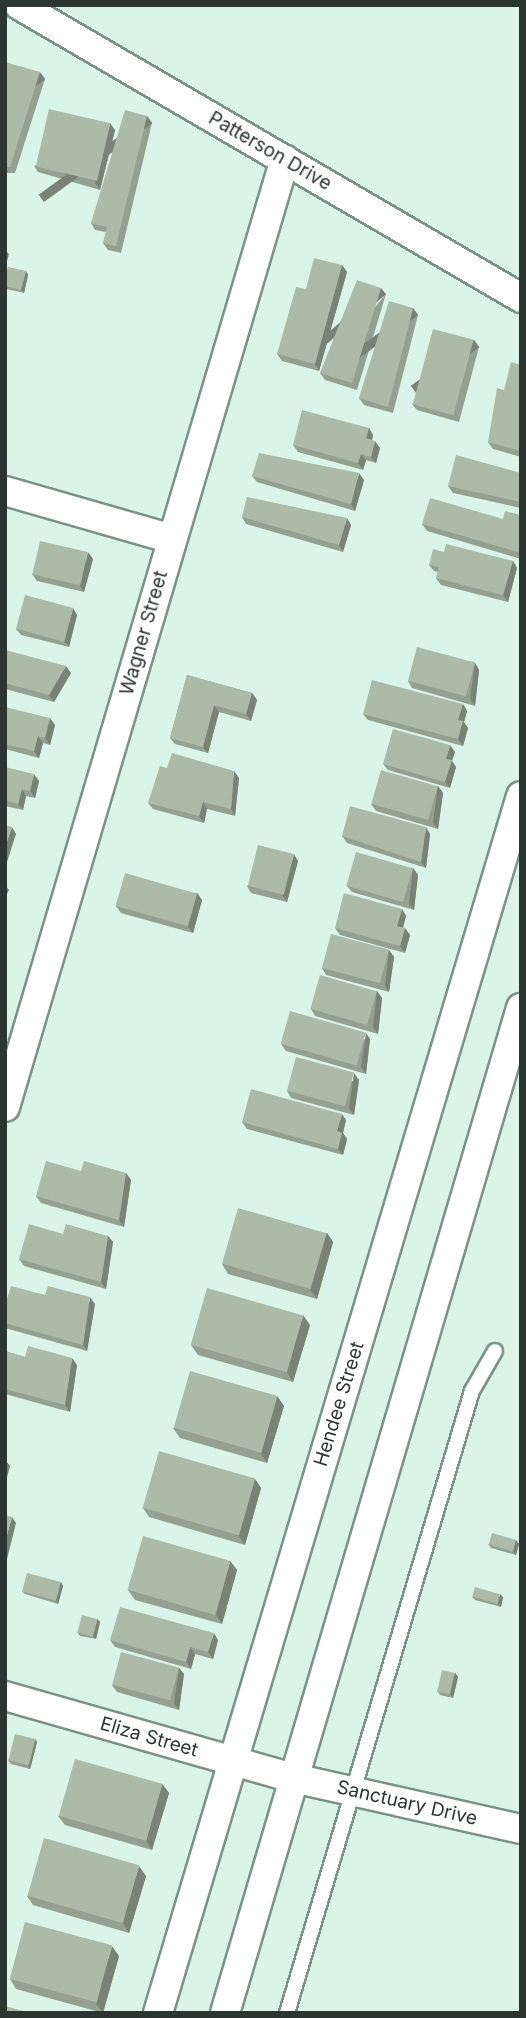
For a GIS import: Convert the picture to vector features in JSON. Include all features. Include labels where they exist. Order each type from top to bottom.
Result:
[{"type":"street","name":"Patterson Drive","points":[[19,5],[521,298]]},
{"type":"street","name":"Wagner Street","points":[[6,1099],[285,159]]},
{"type":"street","points":[[5,491],[172,539]]},
{"type":"street","name":"Hendee Street","points":[[158,2013],[521,796]]},
{"type":"street","points":[[225,2013],[521,1008]]},
{"type":"street","name":"Eliza Street","points":[[5,1696],[293,1778]]},
{"type":"street","name":"Sanctuary Drive","points":[[293,1778],[354,1789],[521,1829]]},
{"type":"lane","points":[[287,2013],[472,1391],[495,1351]]},
{"type":"building","points":[[5,62],[40,72],[10,167],[5,167]]},
{"type":"building","points":[[49,109],[110,123],[97,181],[36,166]]},
{"type":"building","points":[[125,110],[147,116],[116,246],[103,243],[107,227],[91,223]]},
{"type":"building","points":[[314,258],[342,265],[315,364],[277,354],[296,287],[306,289]]},
{"type":"building","points":[[8,267],[26,271],[21,290],[5,286]]},
{"type":"building","points":[[357,280],[381,288],[352,383],[320,373]]},
{"type":"building","points":[[389,301],[413,308],[388,407],[359,398]]},
{"type":"building","points":[[433,329],[474,340],[453,415],[413,404]]},
{"type":"building","points":[[511,362],[521,365],[520,451],[488,442],[497,388],[504,390]]},
{"type":"building","points":[[302,410],[369,428],[366,438],[375,441],[371,457],[361,454],[358,463],[293,445]]},
{"type":"building","points":[[259,453],[359,473],[351,504],[252,476]]},
{"type":"building","points":[[456,455],[521,473],[521,502],[448,486]]},
{"type":"building","points":[[247,497],[347,518],[339,545],[242,517]]},
{"type":"building","points":[[430,498],[503,519],[505,511],[521,515],[521,553],[422,524]]},
{"type":"building","points":[[40,541],[88,552],[80,585],[32,574]]},
{"type":"building","points":[[446,544],[513,561],[503,595],[436,578],[439,567],[429,565],[433,549],[444,552]]},
{"type":"building","points":[[25,595],[73,608],[64,642],[16,629]]},
{"type":"building","points":[[417,647],[475,663],[466,696],[408,681]]},
{"type":"building","points":[[5,650],[66,666],[49,695],[5,683]]},
{"type":"building","points":[[187,675],[252,693],[246,714],[214,705],[203,747],[170,738]]},
{"type":"building","points":[[372,680],[463,704],[458,720],[463,721],[458,739],[363,714]]},
{"type":"building","points":[[5,707],[50,718],[45,738],[38,736],[34,751],[5,744]]},
{"type":"building","points":[[393,729],[450,745],[446,759],[452,760],[445,782],[383,764]]},
{"type":"building","points":[[172,753],[234,771],[231,809],[203,802],[199,816],[148,803],[160,766],[167,768]]},
{"type":"building","points":[[5,767],[34,774],[30,791],[22,789],[18,804],[5,800]]},
{"type":"building","points":[[381,770],[438,786],[428,820],[371,804]]},
{"type":"building","points":[[350,806],[426,827],[421,862],[342,836]]},
{"type":"building","points":[[5,825],[12,827],[5,847]]},
{"type":"building","points":[[258,845],[294,854],[284,895],[248,886]]},
{"type":"building","points":[[356,852],[413,868],[403,902],[346,886]]},
{"type":"building","points":[[125,873],[197,894],[188,926],[116,906]]},
{"type":"building","points":[[344,893],[402,909],[397,926],[405,928],[400,946],[335,928]]},
{"type":"building","points":[[331,934],[389,950],[380,983],[322,968]]},
{"type":"building","points":[[320,975],[377,991],[367,1025],[310,1009]]},
{"type":"building","points":[[290,1011],[366,1033],[357,1065],[281,1044]]},
{"type":"building","points":[[296,1057],[354,1073],[345,1106],[287,1091]]},
{"type":"building","points":[[251,1089],[342,1114],[337,1131],[342,1133],[338,1149],[242,1122]]},
{"type":"building","points":[[46,1161],[81,1171],[84,1161],[126,1173],[119,1220],[36,1196]]},
{"type":"building","points":[[238,1208],[326,1233],[310,1289],[222,1264]]},
{"type":"building","points":[[29,1224],[63,1234],[66,1224],[108,1236],[101,1282],[19,1259]]},
{"type":"building","points":[[11,1286],[45,1295],[48,1286],[90,1297],[83,1345],[5,1323],[5,1305]]},
{"type":"building","points":[[207,1288],[303,1316],[287,1372],[191,1345]]},
{"type":"building","points":[[28,1346],[72,1358],[65,1405],[5,1389],[5,1351],[25,1357]]},
{"type":"building","points":[[190,1371],[277,1396],[261,1453],[174,1428]]},
{"type":"building","points":[[159,1451],[255,1479],[239,1535],[143,1508]]},
{"type":"building","points":[[5,1515],[12,1517],[5,1542]]},
{"type":"building","points":[[492,1533],[516,1540],[513,1551],[489,1545]]},
{"type":"building","points":[[143,1536],[230,1561],[215,1615],[128,1590]]},
{"type":"building","points":[[27,1573],[61,1582],[56,1600],[22,1591]]},
{"type":"building","points":[[475,1587],[500,1594],[497,1604],[472,1597]]},
{"type":"building","points":[[120,1607],[214,1633],[208,1652],[190,1647],[186,1662],[110,1640]]},
{"type":"building","points":[[82,1615],[97,1619],[93,1637],[77,1632]]},
{"type":"building","points":[[121,1652],[179,1668],[170,1700],[112,1685]]},
{"type":"building","points":[[442,1670],[455,1673],[450,1694],[437,1691]]},
{"type":"building","points":[[15,1734],[35,1739],[29,1765],[8,1760]]},
{"type":"building","points":[[75,1759],[162,1784],[146,1841],[59,1816]]},
{"type":"building","points":[[44,1838],[139,1865],[123,1923],[27,1896]]},
{"type":"building","points":[[25,1922],[112,1945],[97,2002],[10,1979]]},
{"type":"building","points":[[5,2006],[31,2013],[5,2013]]}]
